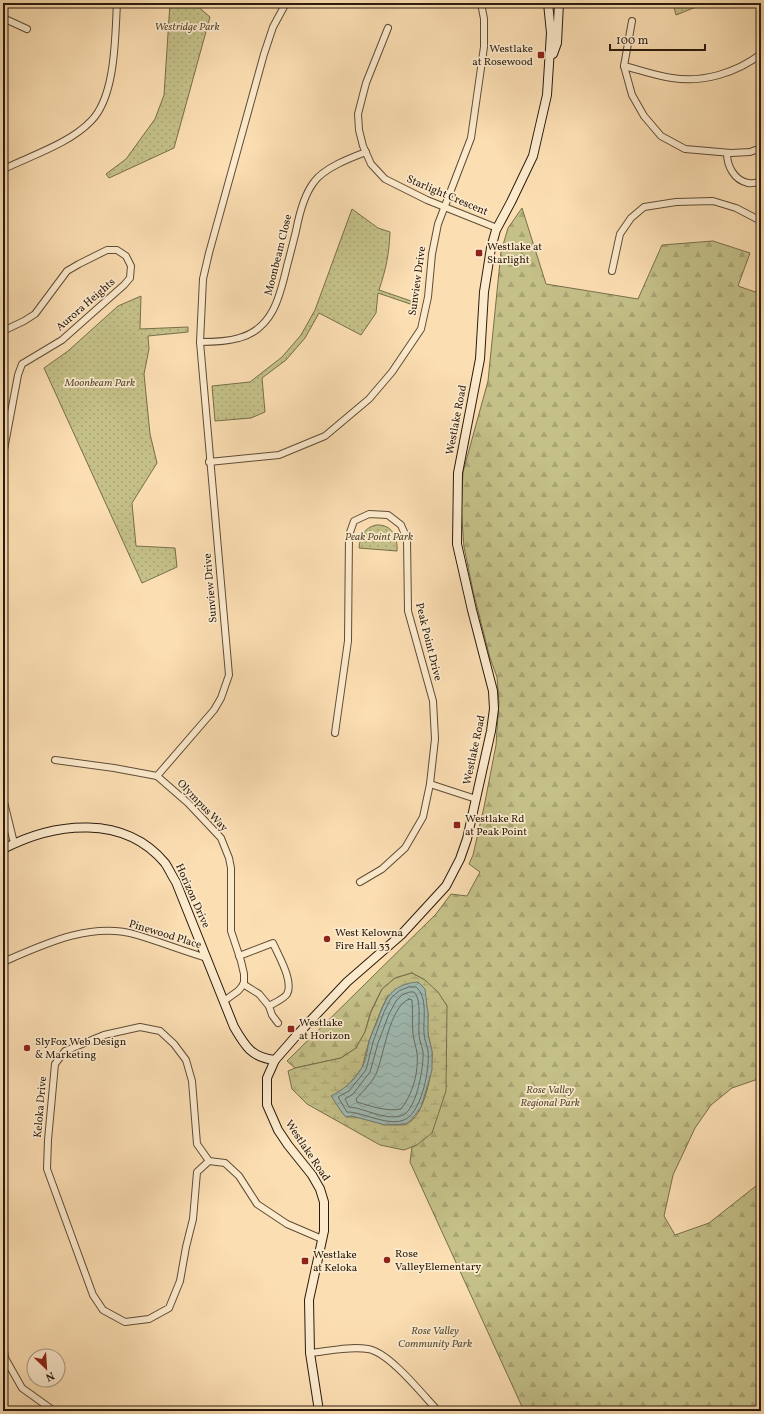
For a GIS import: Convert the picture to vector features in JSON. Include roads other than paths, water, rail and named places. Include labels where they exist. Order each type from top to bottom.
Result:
[{"type":"street","points":[[6,168],[64,141],[80,131],[92,120],[101,108],[108,87],[114,59],[117,3]]},
{"type":"street","name":"Sunview Drive","points":[[157,776],[214,710],[221,698],[228,675],[200,342],[203,279],[264,54],[273,27],[286,3]]},
{"type":"street","name":"Sunview Drive","points":[[210,462],[279,455],[325,436],[369,399],[392,372],[421,329],[428,297],[432,254],[438,224],[471,138],[484,47],[484,19],[481,3]]},
{"type":"street","name":"Westlake Road","points":[[319,1411],[310,1353],[309,1300],[324,1231],[324,1202],[320,1189],[312,1175],[278,1130],[267,1104],[267,1078],[276,1060],[296,1036],[347,982],[401,935],[446,886],[460,858],[467,839],[491,731],[494,709],[491,684],[457,544],[458,473],[480,359],[484,292],[491,248],[497,228],[533,156],[547,95],[551,33],[548,3]]},
{"type":"street","points":[[549,68],[557,43],[559,3]]},
{"type":"street","points":[[3,18],[27,29]]},
{"type":"street","points":[[632,21],[624,66],[632,95],[644,116],[661,136],[685,149],[727,153],[750,152],[761,148]]},
{"type":"street","name":"Starlight Crescent","points":[[388,28],[366,83],[358,114],[359,130],[371,164],[385,179],[444,207],[497,228]]},
{"type":"street","points":[[624,66],[672,78],[695,80],[710,78],[737,69],[752,62],[761,54]]},
{"type":"street","name":"Moonbeam Close","points":[[200,342],[224,341],[240,338],[251,333],[265,322],[276,307],[300,212],[314,182],[322,174],[350,158],[366,152]]},
{"type":"street","points":[[727,153],[727,158],[732,172],[742,180],[749,183],[761,182]]},
{"type":"street","points":[[612,271],[620,234],[631,218],[644,207],[676,202],[712,201],[736,208],[761,221]]},
{"type":"street","name":"Aurora Heights","points":[[3,331],[35,314],[67,272],[79,264],[107,250],[117,250],[126,256],[131,266],[130,278],[124,285],[62,340],[22,364],[18,375],[3,455]]},
{"type":"street","name":"Peak Point Drive","points":[[335,733],[348,641],[348,535],[354,521],[369,514],[388,514],[401,525],[407,539],[408,611],[433,701],[435,740],[430,784],[422,817],[405,848],[382,869],[360,882]]},
{"type":"street","points":[[55,760],[114,768],[157,776]]},
{"type":"street","name":"Olympus Way","points":[[157,776],[188,803],[210,826],[221,838],[226,849],[231,868],[231,931],[244,974],[243,984]]},
{"type":"street","points":[[430,784],[476,799]]},
{"type":"street","points":[[3,798],[14,843]]},
{"type":"street","name":"Horizon Drive","points":[[3,849],[14,843],[74,827],[107,829],[130,836],[150,849],[166,864],[176,882],[234,1027],[245,1046],[264,1059],[276,1060]]},
{"type":"street","name":"Pinewood Place","points":[[3,962],[64,937],[91,932],[115,931],[137,934],[207,958]]},
{"type":"street","points":[[239,956],[273,943],[288,976],[290,987],[287,995],[269,1006]]},
{"type":"street","points":[[224,1001],[238,991],[243,984],[259,994],[269,1006],[272,1015],[278,1023]]},
{"type":"street","name":"Keloka Drive","points":[[140,1027],[160,1031],[174,1044],[186,1060],[192,1081],[197,1144],[208,1161],[197,1172],[193,1219],[180,1281],[169,1308],[149,1319],[125,1322],[103,1310],[93,1295],[47,1169],[48,1140],[55,1064],[65,1051],[104,1035],[140,1027]]},
{"type":"street","points":[[208,1161],[225,1163],[239,1176],[257,1204],[287,1224],[322,1239]]},
{"type":"street","points":[[3,1343],[5,1358],[22,1388],[54,1411]]},
{"type":"street","points":[[310,1353],[350,1348],[370,1349],[388,1359],[407,1376],[436,1410]]},
{"type":"water","points":[[418,982],[425,989],[428,1013],[428,1034],[432,1051],[432,1070],[421,1107],[406,1124],[385,1125],[352,1116],[346,1117],[331,1096],[348,1085],[363,1066],[369,1042],[383,1006],[390,994],[401,986]]},
{"type":"place","name":"Westlake at Rosewood","points":[[541,55]]},
{"type":"place","name":"Westlake at Starlight","points":[[479,253]]},
{"type":"place","name":"Westlake Rd at Peak Point","points":[[457,825]]},
{"type":"place","name":"West Kelowna Fire Hall 33","points":[[327,939]]},
{"type":"place","name":"Westlake at Horizon","points":[[291,1029]]},
{"type":"place","name":"SlyFox Web Design & Marketing","points":[[27,1048]]},
{"type":"place","name":"Rose ValleyElementary","points":[[387,1260]]},
{"type":"place","name":"Westlake at Keloka","points":[[305,1261]]},
{"type":"park label","name":"Westridge Park","points":[[187,27]]},
{"type":"park label","name":"Moonbeam Park","points":[[100,383]]},
{"type":"park label","name":"Peak Point Park","points":[[379,537]]},
{"type":"park label","name":"Rose Valley Regional Park","points":[[550,1096]]},
{"type":"park label","name":"Rose Valley Community Park","points":[[435,1337]]}]
